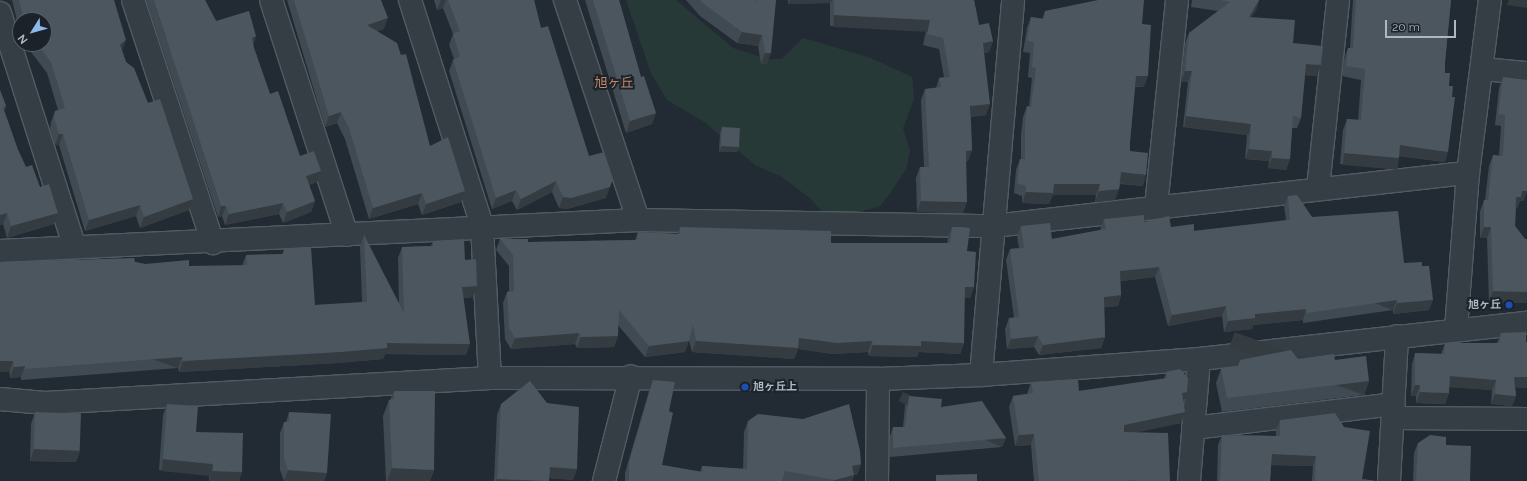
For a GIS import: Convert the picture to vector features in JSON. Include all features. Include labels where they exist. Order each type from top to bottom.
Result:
[{"type":"street","points":[[133,0],[213,243]]},
{"type":"street","points":[[271,0],[347,235]]},
{"type":"street","points":[[410,0],[482,226],[490,378]]},
{"type":"street","points":[[565,0],[638,220]]},
{"type":"street","points":[[981,375],[1013,0]]},
{"type":"street","points":[[1156,207],[1177,0]]},
{"type":"street","points":[[1318,188],[1338,0]]},
{"type":"street","points":[[1456,329],[1468,173],[1490,0]]},
{"type":"street","points":[[0,13],[74,245]]},
{"type":"street","points":[[1482,69],[1527,73]]},
{"type":"street","points":[[0,251],[74,245],[213,243],[482,226],[638,220],[993,226],[1318,188],[1468,173]]},
{"type":"street","points":[[0,398],[45,403],[490,378],[631,376],[878,379],[981,375],[1199,359],[1456,329],[1527,323]]},
{"type":"street","points":[[1389,481],[1397,336]]},
{"type":"street","points":[[1189,481],[1199,359]]},
{"type":"street","points":[[604,481],[631,376]]},
{"type":"street","points":[[877,481],[878,379]]},
{"type":"street","points":[[1193,428],[1394,411],[1527,419]]},
{"type":"shaded area","points":[[626,0],[676,0],[733,48],[767,59],[782,59],[803,38],[871,58],[912,77],[914,99],[903,128],[910,151],[906,169],[891,192],[880,206],[843,217],[822,212],[811,199],[782,177],[755,165],[706,123],[667,100],[651,73]]},
{"type":"building","points":[[19,0],[114,0],[126,40],[120,45],[126,62],[134,68],[148,103],[160,99],[193,199],[144,217],[140,205],[89,220],[63,134],[59,134],[54,118],[55,111],[65,108],[51,62],[43,52],[52,52],[52,12],[22,12]]},
{"type":"building","points":[[154,0],[205,0],[216,21],[249,11],[256,36],[252,38],[254,48],[270,94],[278,91],[300,156],[314,151],[321,171],[306,176],[315,201],[287,212],[283,203],[229,214],[226,206],[221,206]]},
{"type":"building","points":[[294,0],[381,0],[388,18],[367,25],[397,43],[401,55],[406,54],[430,146],[448,137],[465,191],[426,204],[422,193],[373,208],[349,128],[341,112],[329,116]]},
{"type":"building","points":[[448,0],[534,0],[541,28],[548,26],[589,156],[604,152],[613,179],[610,187],[571,198],[563,197],[556,181],[521,199],[516,190],[496,198],[453,60],[460,56],[453,34],[460,31]]},
{"type":"building","points":[[593,0],[619,0],[641,77],[644,76],[656,113],[630,121]]},
{"type":"building","points":[[700,0],[754,0],[756,2],[756,0],[776,0],[771,53],[765,53],[762,35],[742,32]]},
{"type":"building","points":[[834,0],[974,0],[979,25],[989,23],[993,41],[983,43],[990,104],[970,106],[972,150],[966,151],[967,202],[921,201],[920,167],[929,167],[925,89],[941,87],[939,78],[950,77],[943,38],[927,34],[930,20],[834,15]]},
{"type":"building","points":[[1098,0],[1144,0],[1142,24],[1151,25],[1148,76],[1136,76],[1130,142],[1130,151],[1148,153],[1146,175],[1121,172],[1119,189],[1099,191],[1100,184],[1054,184],[1053,193],[1026,192],[1026,186],[1017,183],[1020,159],[1025,159],[1025,124],[1027,106],[1031,107],[1036,68],[1032,67],[1034,42],[1027,41],[1031,17],[1044,19],[1045,11]]},
{"type":"building","points":[[1220,0],[1259,0],[1249,17],[1295,20],[1293,43],[1323,46],[1321,65],[1306,64],[1301,118],[1293,116],[1290,159],[1272,158],[1272,151],[1249,149],[1251,124],[1186,116],[1192,71],[1185,71],[1189,33],[1230,2]]},
{"type":"building","points":[[1356,0],[1451,0],[1445,73],[1450,73],[1449,86],[1453,86],[1452,97],[1455,97],[1448,152],[1400,145],[1399,158],[1344,153],[1347,119],[1361,120],[1365,69],[1346,66],[1348,48],[1353,48]]},
{"type":"building","points":[[1503,77],[1527,80],[1527,191],[1522,191],[1521,197],[1516,197],[1515,226],[1525,239],[1527,239],[1527,292],[1493,291],[1491,227],[1484,227],[1484,200],[1488,200],[1493,155],[1503,156],[1505,115],[1498,114]]},
{"type":"building","points":[[0,90],[6,106],[3,107],[18,150],[26,167],[32,165],[40,187],[49,184],[58,213],[11,226],[7,213],[0,215]]},
{"type":"building","points":[[722,127],[740,128],[739,147],[721,146]]},
{"type":"building","points":[[1297,195],[1312,217],[1398,211],[1404,263],[1422,262],[1422,266],[1429,266],[1433,300],[1397,303],[1397,300],[1307,313],[1306,309],[1255,314],[1255,318],[1228,321],[1226,306],[1172,315],[1159,267],[1120,271],[1121,295],[1104,297],[1105,337],[1043,345],[1038,336],[1011,339],[1009,318],[1019,317],[1010,249],[1024,248],[1021,226],[1050,223],[1052,239],[1106,229],[1104,219],[1144,215],[1144,222],[1169,216],[1171,227],[1194,224],[1194,231],[1290,220],[1288,196]]},
{"type":"building","points":[[680,227],[831,231],[831,243],[950,243],[952,227],[970,228],[967,251],[976,252],[974,287],[965,287],[964,343],[921,341],[921,346],[873,345],[872,341],[837,343],[799,338],[798,348],[696,341],[693,325],[689,341],[649,346],[619,310],[618,336],[581,337],[579,333],[515,338],[509,328],[507,292],[514,291],[513,255],[500,239],[528,239],[528,242],[637,240],[638,232],[680,234]]},
{"type":"building","points":[[364,235],[404,313],[402,247],[433,246],[433,241],[464,239],[465,260],[476,259],[477,286],[462,287],[470,344],[387,343],[387,348],[341,352],[183,361],[182,357],[25,369],[25,366],[14,367],[13,361],[0,361],[0,262],[134,258],[135,262],[145,264],[189,260],[189,266],[247,265],[246,255],[284,254],[284,249],[311,247],[315,305],[367,302]]},
{"type":"building","points":[[1526,332],[1527,377],[1514,377],[1516,396],[1495,394],[1496,380],[1450,376],[1449,393],[1420,392],[1420,385],[1415,385],[1415,353],[1444,354],[1445,343],[1499,343],[1501,333]]},
{"type":"building","points":[[1291,350],[1298,359],[1334,354],[1335,360],[1366,356],[1369,381],[1227,398],[1221,369],[1238,366],[1240,360]]},
{"type":"building","points":[[1180,369],[1188,378],[1187,392],[1182,393],[1185,412],[1124,425],[1124,432],[1168,433],[1170,481],[1039,481],[1034,434],[1019,435],[1013,396],[1033,393],[1031,382],[1078,379],[1079,391],[1167,378],[1166,372]]},
{"type":"building","points":[[653,380],[675,382],[669,411],[673,413],[662,465],[703,472],[702,466],[747,469],[748,421],[758,414],[803,419],[849,404],[860,451],[861,464],[852,466],[854,475],[835,480],[785,471],[782,481],[629,481],[629,462]]},
{"type":"building","points":[[530,381],[547,403],[579,407],[577,469],[550,467],[549,481],[497,479],[501,404]]},
{"type":"building","points":[[394,391],[435,391],[434,470],[392,468],[389,400],[394,399]]},
{"type":"building","points":[[909,396],[942,399],[941,407],[982,401],[1006,438],[893,448],[893,427],[905,427]]},
{"type":"building","points":[[167,404],[198,406],[196,432],[243,433],[242,472],[213,471],[213,464],[163,459]]},
{"type":"building","points":[[35,412],[81,414],[80,451],[34,449]]},
{"type":"building","points":[[289,412],[331,414],[327,473],[288,470],[284,459],[284,422],[289,422]]},
{"type":"building","points":[[1335,413],[1344,427],[1370,431],[1362,479],[1376,481],[1315,481],[1316,456],[1272,454],[1270,481],[1220,481],[1222,435],[1280,436],[1280,420]]},
{"type":"building","points":[[1430,435],[1446,437],[1446,445],[1471,446],[1470,481],[1416,481],[1418,443]]},
{"type":"building","points":[[977,474],[977,481],[936,481],[936,475]]},
{"type":"place","name":"旭ヶ丘","points":[[1509,305]]},
{"type":"place","name":"旭ヶ丘上","points":[[745,387]]},
{"type":"district","name":"旭ヶ丘","points":[[614,83]]}]
